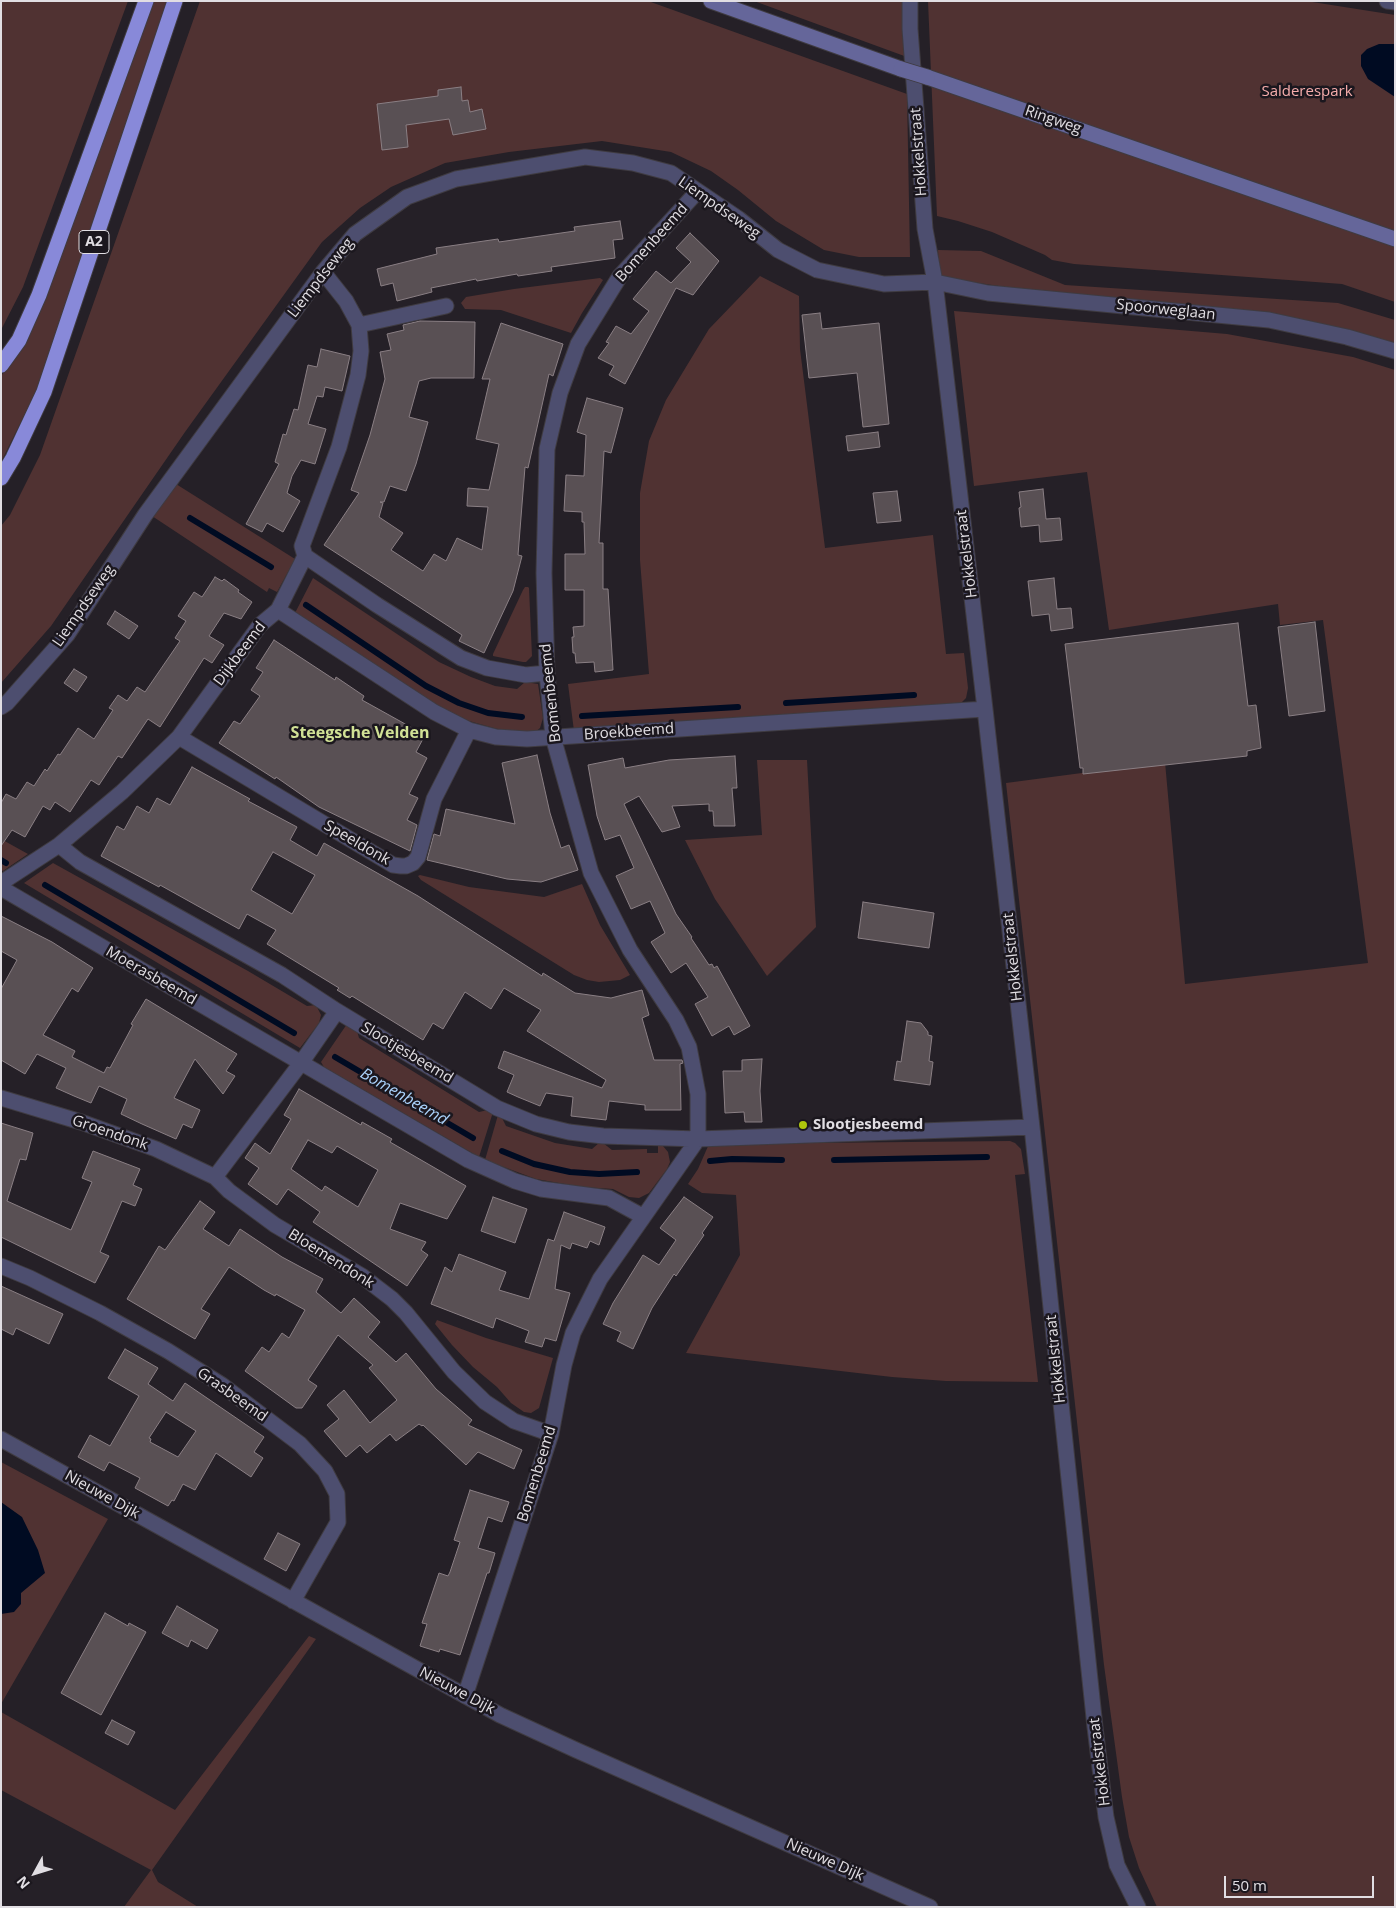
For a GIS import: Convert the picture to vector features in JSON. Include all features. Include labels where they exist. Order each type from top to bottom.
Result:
[{"type":"highway","name":"A2","points":[[1,365],[19,340],[39,295],[146,1]]},
{"type":"highway","name":"A2","points":[[1,478],[13,458],[44,392],[175,1]]},
{"type":"main road","name":"Ringweg","points":[[711,1],[1395,239]]},
{"type":"street","name":"Hokkelstraat","points":[[910,1],[910,29],[924,229],[935,282],[985,709],[1032,1127],[1095,1727],[1106,1817],[1117,1865],[1138,1907]]},
{"type":"street","points":[[1387,1],[1395,2]]},
{"type":"street","name":"Liempdseweg","points":[[1,707],[7,703],[67,635],[145,515],[323,272],[355,234],[407,197],[456,179],[585,158],[633,163],[671,174],[739,218],[778,250],[817,270],[884,284],[935,282]]},
{"type":"street","name":"Bomenbeemd","points":[[465,1696],[551,1434],[564,1365],[574,1333],[600,1279],[642,1216],[698,1139],[698,1094],[689,1047],[676,1020],[630,950],[592,873],[553,737],[547,673],[544,573],[547,449],[560,393],[578,344],[620,276],[697,192]]},
{"type":"street","name":"Dijkbeemd","points":[[1,883],[60,845],[122,792],[179,737],[260,625],[278,610],[305,556],[302,546],[339,447],[358,375],[361,351],[359,325],[346,301],[323,272]]},
{"type":"street","name":"Spoorweglaan","points":[[935,282],[988,293],[1269,320],[1347,337],[1395,351]]},
{"type":"street","points":[[359,325],[446,306]]},
{"type":"street","points":[[305,556],[460,658],[487,668],[526,675],[547,673]]},
{"type":"street","name":"Broekbeemd","points":[[278,610],[434,712],[469,730],[496,737],[527,739],[985,709]]},
{"type":"street","name":"Speeldonk","points":[[179,737],[393,865],[406,866],[418,857],[434,799],[469,730]]},
{"type":"street","name":"Slootjesbeemd","points":[[60,845],[80,862],[282,975],[337,1011],[497,1108],[536,1124],[569,1132],[603,1136],[698,1139],[1032,1127]]},
{"type":"street","name":"Moerasbeemd","points":[[1,888],[302,1063]]},
{"type":"street","points":[[215,1178],[302,1063],[337,1011]]},
{"type":"street","points":[[302,1063],[468,1160],[515,1181],[541,1189],[609,1198],[642,1216]]},
{"type":"street","name":"Groendonk","points":[[1,1098],[81,1122],[156,1149],[215,1178]]},
{"type":"street","name":"Bloemendonk","points":[[215,1178],[229,1191],[275,1225],[362,1276],[392,1299],[406,1313],[454,1372],[485,1402],[514,1421],[551,1434]]},
{"type":"street","name":"Grasbeemd","points":[[1,1266],[30,1278],[100,1313],[176,1356],[222,1385],[300,1444],[325,1471],[336,1494],[338,1522],[293,1600]]},
{"type":"street","name":"Nieuwe Dijk","points":[[1,1439],[465,1696],[576,1750],[930,1907]]},
{"type":"green space","points":[[1,1],[128,1],[23,287],[1,330]]},
{"type":"green space","points":[[153,1],[167,1],[38,388],[1,462],[1,376],[25,344],[45,300]]},
{"type":"green space","points":[[200,1],[648,1],[907,94],[910,257],[859,257],[824,250],[776,221],[711,171],[671,152],[602,141],[509,152],[445,163],[391,187],[360,208],[322,242],[185,432],[51,626],[1,683],[1,526],[10,515],[40,455]]},
{"type":"green space","points":[[754,1],[903,1],[907,57]]},
{"type":"green space","name":"Salderespark","points":[[928,1],[1306,1],[1395,15],[1395,302],[1342,284],[1074,264],[1052,260],[1045,255],[992,232],[937,216]]},
{"type":"green space","points":[[938,250],[981,251],[1065,285],[1338,303],[1395,320],[1395,346],[939,277]]},
{"type":"green space","points":[[760,276],[799,296],[800,349],[825,548],[933,535],[946,654],[964,653],[968,688],[966,698],[959,705],[574,731],[568,684],[649,674],[640,560],[640,493],[649,441],[666,400],[709,329]]},
{"type":"green space","points":[[600,278],[603,280],[571,333],[501,310],[465,309],[461,303],[466,297]]},
{"type":"green space","points":[[954,311],[1227,334],[1353,357],[1395,370],[1395,1907],[1157,1907],[1139,1868],[1129,1837],[1122,1797],[1104,1665],[1006,783],[1165,762],[1185,984],[1368,963],[1323,620],[1280,625],[1278,604],[1109,630],[1087,472],[974,486]]},
{"type":"green space","points":[[176,484],[295,559],[277,592],[269,588],[267,592],[152,516]]},
{"type":"green space","points":[[313,578],[439,662],[495,686],[517,689],[525,682],[538,684],[543,718],[540,728],[534,733],[501,730],[469,721],[449,712],[295,613]]},
{"type":"green space","points":[[525,587],[528,587],[532,656],[526,662],[523,662],[493,656],[523,590]]},
{"type":"green space","points":[[757,760],[807,760],[816,927],[767,976],[715,899],[685,840],[762,835]]},
{"type":"green space","points":[[1,839],[28,854],[3,871],[1,870]]},
{"type":"green space","points":[[53,863],[248,971],[307,1006],[316,1005],[321,1015],[319,1023],[300,1048],[24,883]]},
{"type":"green space","points":[[418,876],[469,887],[544,897],[582,884],[600,925],[630,975],[620,980],[599,982],[574,975],[421,880]]},
{"type":"green space","points":[[347,1024],[356,1027],[359,1038],[479,1112],[488,1110],[493,1112],[479,1157],[324,1067],[321,1062]]},
{"type":"green space","points":[[498,1115],[506,1126],[555,1143],[592,1149],[599,1143],[603,1143],[612,1150],[647,1149],[647,1153],[658,1153],[658,1143],[668,1152],[670,1162],[649,1193],[639,1198],[629,1197],[613,1189],[582,1187],[536,1179],[485,1160]]},
{"type":"green space","points":[[1010,1141],[1021,1149],[1025,1174],[1015,1175],[1038,1382],[946,1381],[892,1377],[686,1353],[740,1255],[736,1195],[702,1193],[688,1184],[698,1169],[709,1144]]},
{"type":"green space","points":[[437,1320],[486,1338],[553,1358],[539,1408],[531,1413],[524,1412],[511,1403],[497,1387],[473,1367],[452,1345],[435,1324]]},
{"type":"green space","points":[[1,1462],[108,1519],[1,1704]]},
{"type":"green space","points":[[309,1636],[316,1639],[152,1870],[158,1882],[198,1907],[124,1907],[151,1870],[1,1790],[1,1712],[175,1810]]},
{"type":"water","points":[[1379,44],[1395,44],[1395,97],[1368,79],[1361,66],[1361,55],[1367,49]]},
{"type":"water","points":[[1,1502],[22,1517],[38,1550],[45,1573],[21,1593],[21,1604],[14,1612],[1,1614]]},
{"type":"building","points":[[461,87],[462,101],[468,100],[470,112],[482,109],[486,129],[453,135],[449,119],[406,125],[408,147],[382,150],[377,104],[438,96],[438,90]]},
{"type":"building","points":[[620,221],[623,239],[613,240],[615,258],[551,267],[552,271],[518,276],[517,274],[477,281],[476,279],[431,288],[432,292],[397,301],[393,283],[381,286],[377,269],[437,254],[436,248],[498,239],[499,242],[575,231],[574,227]]},
{"type":"building","points":[[690,233],[719,261],[693,295],[676,288],[625,384],[609,375],[614,366],[598,358],[609,343],[606,342],[616,326],[631,334],[649,311],[633,299],[656,271],[671,283],[691,262],[676,248]]},
{"type":"building","points":[[820,313],[822,329],[879,323],[889,424],[863,427],[857,373],[809,378],[802,315]]},
{"type":"building","points":[[420,321],[475,322],[474,378],[431,378],[419,381],[409,417],[428,422],[416,464],[406,491],[390,486],[384,502],[380,502],[383,503],[379,517],[403,533],[391,550],[423,571],[434,554],[446,561],[457,538],[482,550],[488,507],[467,506],[468,488],[489,490],[499,444],[476,439],[490,379],[482,379],[501,323],[563,344],[553,376],[549,374],[528,468],[525,467],[518,555],[522,556],[513,591],[484,653],[459,641],[462,635],[324,545],[359,493],[351,490],[370,435],[385,379],[380,352],[391,350],[387,334],[404,330],[403,325]]},
{"type":"building","points":[[321,349],[350,356],[342,391],[325,387],[323,397],[317,396],[308,424],[326,429],[315,464],[301,460],[292,476],[287,493],[300,501],[283,532],[267,523],[262,532],[246,524],[279,464],[275,462],[283,434],[286,435],[294,409],[298,410],[308,365],[317,367]]},
{"type":"building","points":[[587,398],[623,408],[611,453],[604,451],[599,543],[603,543],[603,589],[608,589],[613,670],[595,672],[594,662],[576,663],[575,653],[573,653],[573,627],[584,626],[584,590],[565,590],[565,554],[585,554],[582,512],[564,511],[566,475],[584,476],[586,435],[577,432]]},
{"type":"building","points":[[878,432],[880,447],[848,451],[846,436]]},
{"type":"building","points":[[1043,489],[1046,519],[1060,518],[1062,540],[1040,542],[1039,525],[1021,527],[1019,492]]},
{"type":"building","points":[[897,491],[901,521],[877,523],[873,493]]},
{"type":"building","points":[[215,577],[222,581],[224,579],[252,602],[241,619],[224,613],[209,636],[224,645],[212,663],[204,658],[160,727],[148,719],[122,758],[118,756],[99,785],[91,780],[70,812],[55,802],[50,810],[43,806],[25,837],[12,830],[1,846],[1,803],[6,794],[16,799],[27,782],[34,786],[45,769],[47,771],[58,754],[60,755],[78,728],[94,739],[113,710],[109,708],[118,695],[127,701],[137,687],[145,692],[180,641],[175,638],[186,621],[178,616],[194,592],[202,597]]},
{"type":"building","points":[[1054,578],[1057,609],[1071,608],[1073,628],[1051,631],[1049,614],[1032,616],[1028,581]]},
{"type":"building","points":[[115,611],[138,626],[129,639],[107,624]]},
{"type":"building","points":[[1315,622],[1325,711],[1289,716],[1278,627]]},
{"type":"building","points":[[1238,623],[1248,706],[1256,705],[1261,748],[1247,751],[1247,756],[1083,774],[1083,768],[1080,768],[1065,644]]},
{"type":"building","points":[[274,640],[335,680],[336,677],[364,696],[362,700],[425,735],[416,752],[427,758],[409,794],[418,798],[407,820],[417,825],[410,851],[319,807],[276,777],[275,779],[219,743],[234,721],[240,724],[260,696],[251,690],[263,672],[256,668]]},
{"type":"building","points":[[74,669],[87,677],[77,692],[64,683]]},
{"type":"building","points":[[537,755],[550,813],[561,848],[569,845],[578,870],[541,882],[507,879],[427,860],[434,834],[440,836],[446,809],[515,824],[502,763]]},
{"type":"building","points":[[735,756],[737,788],[732,788],[735,826],[714,826],[713,811],[709,811],[709,804],[672,806],[680,827],[662,832],[639,796],[624,804],[676,914],[709,965],[712,964],[714,968],[717,966],[750,1026],[734,1035],[729,1026],[712,1036],[695,1004],[708,997],[686,963],[671,973],[651,942],[665,933],[650,901],[631,909],[616,876],[634,868],[620,835],[605,840],[597,816],[588,765],[623,758],[625,768],[669,760]]},
{"type":"building","points":[[192,767],[250,799],[248,801],[297,827],[290,840],[317,856],[324,843],[418,896],[542,976],[543,973],[575,993],[611,998],[642,990],[649,1015],[642,1018],[654,1060],[682,1060],[683,1063],[680,1064],[681,1110],[645,1110],[645,1105],[609,1101],[606,1120],[571,1116],[573,1097],[546,1093],[540,1106],[518,1097],[507,1092],[514,1075],[498,1068],[504,1051],[602,1088],[606,1080],[527,1031],[541,1010],[504,988],[491,1009],[465,992],[443,1029],[433,1023],[423,1040],[352,996],[350,998],[337,990],[339,988],[267,944],[276,930],[247,914],[239,929],[160,885],[159,887],[101,856],[117,826],[124,830],[137,806],[149,813],[157,798],[170,805]],"holes":[[[273,852],[315,875],[292,914],[251,890]]]},
{"type":"building","points":[[863,902],[934,913],[929,948],[858,938]]},
{"type":"building","points":[[1,916],[52,942],[93,968],[78,992],[72,988],[43,1035],[75,1051],[72,1057],[104,1073],[107,1067],[110,1068],[133,1025],[131,1024],[146,999],[237,1054],[226,1071],[235,1076],[223,1094],[195,1059],[174,1098],[200,1110],[192,1128],[183,1124],[176,1139],[121,1114],[127,1099],[99,1086],[91,1103],[56,1088],[66,1068],[37,1054],[25,1074],[1,1060],[1,989],[17,960],[1,951]]},
{"type":"building","points":[[907,1021],[921,1023],[928,1032],[928,1035],[932,1036],[929,1061],[933,1062],[930,1085],[894,1080],[897,1061],[901,1062]]},
{"type":"building","points":[[762,1059],[760,1091],[762,1122],[745,1122],[744,1112],[725,1113],[723,1071],[742,1071],[742,1060]]},
{"type":"building","points":[[299,1089],[361,1125],[362,1122],[392,1139],[390,1142],[466,1186],[447,1219],[400,1203],[390,1229],[426,1242],[421,1250],[428,1255],[407,1286],[313,1222],[320,1212],[288,1189],[277,1205],[248,1184],[259,1168],[245,1158],[255,1143],[270,1154],[291,1119],[284,1115]],"holes":[[[308,1140],[332,1153],[337,1146],[378,1170],[358,1207],[325,1186],[322,1191],[291,1169]]]},
{"type":"building","points":[[1,1123],[33,1133],[26,1160],[20,1159],[7,1201],[71,1230],[92,1182],[82,1178],[93,1151],[140,1169],[133,1185],[142,1189],[135,1206],[122,1201],[100,1252],[109,1256],[95,1283],[1,1237]]},
{"type":"building","points":[[493,1197],[527,1209],[515,1243],[481,1231]]},
{"type":"building","points":[[684,1197],[713,1217],[702,1233],[704,1235],[676,1276],[674,1274],[652,1308],[633,1349],[617,1341],[621,1332],[603,1324],[613,1303],[643,1255],[659,1265],[676,1240],[660,1228]]},
{"type":"building","points":[[200,1201],[215,1212],[203,1229],[229,1246],[240,1229],[282,1257],[323,1279],[316,1292],[341,1313],[354,1298],[380,1322],[368,1337],[396,1362],[406,1353],[436,1389],[472,1420],[468,1425],[522,1450],[514,1469],[478,1452],[466,1465],[423,1425],[419,1424],[396,1441],[390,1434],[367,1453],[360,1445],[346,1457],[324,1431],[339,1419],[327,1405],[344,1390],[370,1423],[397,1400],[369,1368],[373,1365],[338,1335],[308,1380],[317,1386],[302,1408],[296,1408],[245,1371],[262,1347],[269,1352],[282,1333],[289,1338],[305,1310],[276,1294],[275,1296],[264,1290],[229,1267],[201,1309],[210,1314],[195,1339],[127,1299],[159,1246],[165,1250]]},
{"type":"building","points":[[564,1212],[605,1227],[599,1245],[590,1241],[587,1248],[572,1243],[570,1249],[561,1245],[555,1289],[570,1293],[556,1341],[545,1338],[542,1347],[525,1342],[529,1331],[496,1318],[493,1328],[431,1304],[445,1267],[452,1272],[459,1254],[506,1272],[499,1290],[529,1299],[548,1239],[554,1241]]},
{"type":"building","points":[[1,1286],[63,1314],[49,1344],[16,1328],[13,1335],[1,1329]]},
{"type":"building","points":[[125,1349],[158,1368],[148,1384],[173,1401],[185,1383],[264,1437],[254,1452],[263,1458],[251,1477],[216,1453],[195,1490],[183,1484],[174,1501],[172,1500],[168,1506],[135,1488],[140,1478],[109,1462],[104,1471],[78,1457],[90,1435],[110,1446],[139,1396],[108,1378]],"holes":[[[166,1412],[196,1431],[178,1457],[150,1442],[151,1439],[149,1438]]]},
{"type":"building","points":[[470,1490],[509,1502],[502,1522],[488,1517],[478,1548],[495,1553],[460,1655],[440,1649],[439,1652],[420,1646],[427,1624],[422,1623],[439,1573],[448,1576],[460,1542],[454,1540]]},
{"type":"building","points":[[278,1533],[300,1544],[286,1571],[264,1559]]},
{"type":"building","points":[[177,1606],[218,1630],[207,1649],[191,1640],[188,1647],[162,1633]]},
{"type":"building","points":[[105,1613],[128,1626],[129,1623],[146,1632],[101,1715],[61,1693]]},
{"type":"building","points":[[112,1720],[135,1732],[128,1745],[105,1733]]},
{"type":"waterway","points":[[190,518],[271,567]]},
{"type":"waterway","points":[[306,605],[426,686],[459,703],[488,713],[522,717]]},
{"type":"waterway","points":[[786,703],[914,695]]},
{"type":"waterway","points":[[582,716],[738,707]]},
{"type":"waterway","points":[[1,860],[6,863]]},
{"type":"waterway","points":[[45,885],[294,1033]]},
{"type":"waterway","name":"Bomenbeemd","points":[[335,1057],[473,1138]]},
{"type":"waterway","points":[[502,1151],[534,1164],[570,1172],[599,1174],[637,1172]]},
{"type":"waterway","points":[[834,1160],[987,1157]]},
{"type":"waterway","points":[[710,1161],[732,1159],[782,1160]]},
{"type":"place","name":"Slootjesbeemd","points":[[803,1125]]},
{"type":"district","name":"Steegsche Velden","points":[[360,733]]}]
